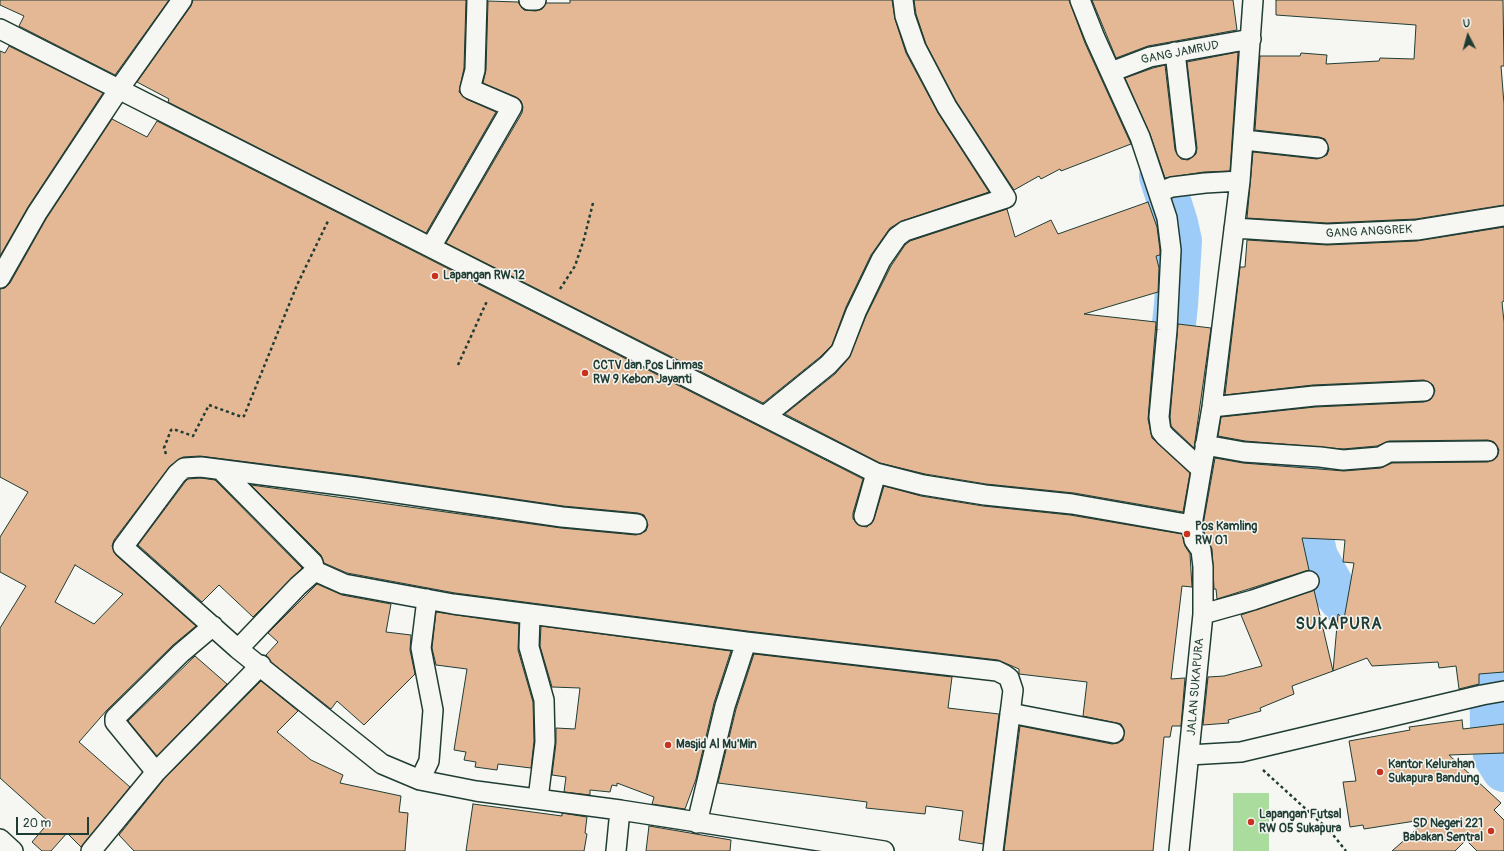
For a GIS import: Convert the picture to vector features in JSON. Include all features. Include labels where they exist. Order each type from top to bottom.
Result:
[{"type":"street","points":[[0,278],[37,213],[119,89],[182,0]]},
{"type":"street","points":[[431,247],[512,107],[470,89],[475,70],[477,0]]},
{"type":"street","points":[[529,0],[536,0]]},
{"type":"street","points":[[765,416],[828,365],[841,351],[856,312],[881,260],[898,237],[905,231],[1006,198],[947,107],[916,48],[906,16],[903,0]]},
{"type":"street","points":[[1080,0],[1114,71],[1140,137],[1164,190],[1170,230],[1171,250],[1167,330],[1159,418],[1161,431],[1165,436],[1203,456],[1244,452],[1343,460],[1380,456],[1389,452],[1488,451]]},
{"type":"street","points":[[0,29],[876,473],[923,485],[985,495],[1072,504],[1192,525],[1212,407],[1240,181],[1253,0]]},
{"type":"street","name":"GANG JAMRUD","points":[[1114,71],[1150,57],[1251,39]]},
{"type":"street","points":[[1175,52],[1186,149]]},
{"type":"street","points":[[1244,140],[1318,148]]},
{"type":"street","points":[[1164,190],[1240,181]]},
{"type":"street","name":"GANG ANGGREK","points":[[1234,228],[1335,234],[1417,230],[1504,216]]},
{"type":"street","points":[[1212,407],[1314,396],[1424,391]]},
{"type":"street","points":[[637,524],[562,517],[356,487],[193,467],[184,468],[177,474],[124,547],[238,649],[261,665],[382,764],[420,780],[476,791],[620,810],[884,851]]},
{"type":"street","points":[[221,470],[313,563],[315,571]]},
{"type":"street","points":[[864,516],[876,473]]},
{"type":"street","name":"JALAN SUKAPURA","points":[[1179,851],[1203,614],[1203,567],[1201,550],[1194,540],[1192,525]]},
{"type":"street","points":[[315,571],[344,584],[530,615],[997,671],[1005,675],[1011,683],[1013,690],[993,851]]},
{"type":"street","points":[[238,649],[298,586],[315,571]]},
{"type":"street","points":[[1203,614],[1253,600],[1309,581]]},
{"type":"street","points":[[420,780],[429,761],[433,710],[421,648],[427,599]]},
{"type":"street","points":[[530,615],[529,647],[544,700],[545,742],[538,799]]},
{"type":"street","points":[[156,772],[115,722],[115,718],[180,653],[213,626]]},
{"type":"street","points":[[697,823],[726,706],[746,642]]},
{"type":"street","points":[[91,851],[156,772],[261,665]]},
{"type":"street","points":[[1189,755],[1241,752],[1504,691]]},
{"type":"street","points":[[1010,713],[1114,733]]},
{"type":"street","points":[[616,851],[620,810]]},
{"type":"street","points":[[0,839],[13,851]]},
{"type":"path","points":[[177,474],[164,451],[171,430],[173,429],[193,436],[209,405],[242,417],[247,410],[297,285],[338,200]]},
{"type":"path","points":[[549,307],[575,266],[584,239],[593,203]]},
{"type":"path","points":[[458,365],[496,280]]},
{"type":"path","points":[[1241,752],[1284,788],[1330,830],[1346,851]]},
{"type":"green space","name":"Lapangan Futsal RW 05 Sukapura","points":[[1233,793],[1269,793],[1269,851],[1233,851]]},
{"type":"building","points":[[0,0],[169,0],[115,75],[19,26],[24,16],[0,5]]},
{"type":"building","points":[[193,0],[466,0],[464,68],[459,92],[466,99],[496,112],[426,233],[168,102],[169,99],[137,82],[191,6]]},
{"type":"building","points":[[570,0],[892,0],[895,19],[906,53],[938,113],[989,192],[902,221],[890,228],[871,255],[846,307],[832,345],[820,357],[763,403],[446,243],[522,113],[523,107],[521,101],[516,97],[483,83],[486,70],[488,1],[518,2],[524,10],[536,11],[542,9],[546,3],[570,3]]},
{"type":"building","points":[[914,0],[1069,0],[1085,43],[1131,144],[1061,171],[1060,169],[1041,179],[1039,176],[1014,190],[956,101],[926,44],[916,14]]},
{"type":"building","points":[[1092,0],[1233,0],[1237,30],[1148,46],[1116,58]]},
{"type":"building","points":[[1276,0],[1503,0],[1504,66],[1501,66],[1504,104],[1504,205],[1416,219],[1327,223],[1247,218],[1253,152],[1317,159],[1327,155],[1329,149],[1325,139],[1319,137],[1255,130],[1260,56],[1300,56],[1301,53],[1327,55],[1326,64],[1379,61],[1380,58],[1414,59],[1416,25],[1276,15]]},
{"type":"building","points":[[9,46],[103,93],[28,207],[0,256],[0,51],[5,53]]},
{"type":"building","points":[[1238,52],[1230,171],[1204,172],[1165,178],[1150,134],[1125,78],[1165,65],[1175,150],[1181,159],[1188,160],[1196,154],[1197,148],[1187,62]]},
{"type":"building","points":[[112,119],[147,137],[157,121],[863,479],[853,513],[853,519],[861,526],[867,527],[874,519],[884,486],[921,496],[983,506],[1070,515],[1182,534],[1185,546],[1190,554],[1192,587],[1182,586],[1171,679],[1185,678],[1181,726],[1172,726],[1170,737],[1164,737],[1153,851],[1004,851],[1020,726],[1112,744],[1123,740],[1124,730],[1121,724],[1083,716],[1087,682],[1019,674],[1019,669],[998,660],[747,631],[455,593],[347,573],[324,563],[321,555],[251,485],[561,528],[636,535],[646,531],[648,525],[644,515],[638,513],[563,506],[358,476],[200,456],[183,457],[170,466],[114,540],[112,546],[116,555],[196,626],[173,645],[107,710],[79,742],[130,787],[81,847],[67,833],[51,851],[42,851],[32,842],[49,822],[0,778],[0,628],[26,586],[0,572],[0,537],[28,492],[0,477],[0,289],[5,288],[10,283],[46,219]],"holes":[[[75,565],[123,594],[94,624],[55,602]]]},
{"type":"building","points":[[1148,202],[1157,227],[1160,250],[1160,255],[1156,256],[1159,268],[1158,292],[1084,314],[1156,322],[1148,419],[1152,438],[1190,473],[1183,512],[1074,493],[986,484],[925,474],[880,463],[785,414],[835,374],[849,358],[866,316],[891,266],[905,245],[910,241],[1007,209],[1015,237],[1051,220],[1058,234]]},
{"type":"building","points":[[1504,227],[1504,301],[1502,302],[1504,322],[1504,672],[1479,674],[1479,684],[1459,689],[1456,666],[1439,668],[1438,662],[1372,666],[1367,658],[1333,671],[1338,614],[1344,619],[1354,563],[1343,562],[1345,540],[1302,538],[1309,570],[1217,599],[1216,589],[1214,589],[1212,549],[1205,536],[1203,525],[1215,458],[1243,463],[1344,471],[1381,468],[1392,463],[1488,462],[1497,457],[1499,450],[1494,442],[1488,440],[1389,441],[1377,446],[1343,449],[1245,441],[1218,436],[1221,417],[1315,407],[1424,402],[1430,400],[1435,391],[1433,385],[1424,380],[1313,385],[1225,395],[1240,267],[1245,267],[1247,240],[1327,245],[1417,241]]},
{"type":"building","points":[[1178,324],[1211,328],[1194,448],[1171,426],[1170,417]]},
{"type":"building","points":[[201,478],[215,480],[302,568],[253,617],[219,585],[202,602],[138,545],[185,482],[188,479]]},
{"type":"building","points":[[317,584],[342,595],[391,604],[386,632],[411,635],[410,650],[415,674],[364,725],[337,701],[331,709],[271,662],[266,655],[278,642],[268,633]]},
{"type":"building","points":[[1314,590],[1333,671],[1292,686],[1294,694],[1260,708],[1261,711],[1228,720],[1229,723],[1203,725],[1208,677],[1224,676],[1262,666],[1241,615]]},
{"type":"building","points":[[436,612],[519,624],[518,650],[533,702],[534,741],[531,768],[498,764],[497,770],[475,767],[476,762],[464,760],[466,752],[454,750],[467,669],[436,665],[432,648]]},
{"type":"building","points":[[541,626],[731,651],[714,703],[696,779],[685,809],[652,804],[654,797],[617,783],[617,786],[612,785],[610,792],[590,790],[590,795],[564,792],[566,777],[552,775],[556,743],[556,728],[575,729],[580,688],[552,687],[540,646]]},
{"type":"building","points":[[754,654],[952,677],[948,708],[999,714],[983,844],[959,840],[963,811],[926,806],[925,814],[866,808],[867,802],[718,783],[736,709]]},
{"type":"building","points":[[195,656],[227,684],[157,756],[128,721]]},
{"type":"building","points":[[261,681],[298,711],[277,732],[311,760],[343,775],[340,783],[401,796],[399,812],[408,813],[405,851],[134,851],[119,835],[164,779]]},
{"type":"building","points":[[1462,720],[1463,729],[1504,724],[1504,753],[1449,755],[1501,803],[1494,810],[1504,820],[1504,851],[1477,851],[1466,840],[1455,851],[1392,851],[1428,819],[1364,829],[1363,825],[1350,827],[1343,782],[1356,781],[1349,741],[1410,730],[1409,727]]},
{"type":"building","points":[[473,804],[562,816],[562,813],[587,817],[585,833],[587,834],[584,851],[466,851]]},
{"type":"building","points":[[649,826],[731,840],[730,851],[646,851]]},
{"type":"waterway","points":[[1161,176],[1176,223],[1180,241],[1176,305],[1167,387],[1167,411],[1172,427],[1187,441],[1201,448],[1312,485],[1321,499],[1312,539],[1316,557],[1336,593],[1353,615],[1380,618],[1403,616]]},
{"type":"waterway","points":[[1479,618],[1483,619],[1488,627],[1491,664],[1492,726],[1495,756],[1504,770]]},
{"type":"place","name":"Lapangan RW 12","points":[[435,276]]},
{"type":"place","name":"CCTV dan Pos Linmas RW 9 Kebon Jayanti","points":[[585,373]]},
{"type":"place","name":"Pos Kamling RW 01","points":[[1187,534]]},
{"type":"place","name":"Masjid Al Mu'Min","points":[[668,745]]},
{"type":"place","name":"Kantor Kelurahan Sukapura Bandung","points":[[1380,772]]},
{"type":"place","name":"Lapangan Futsal RW 05 Sukapura","points":[[1251,822]]},
{"type":"place","name":"SD Negeri 221 Babakan Sentral","points":[[1491,831]]},
{"type":"district","name":"SUKAPURA","points":[[1339,625]]}]
